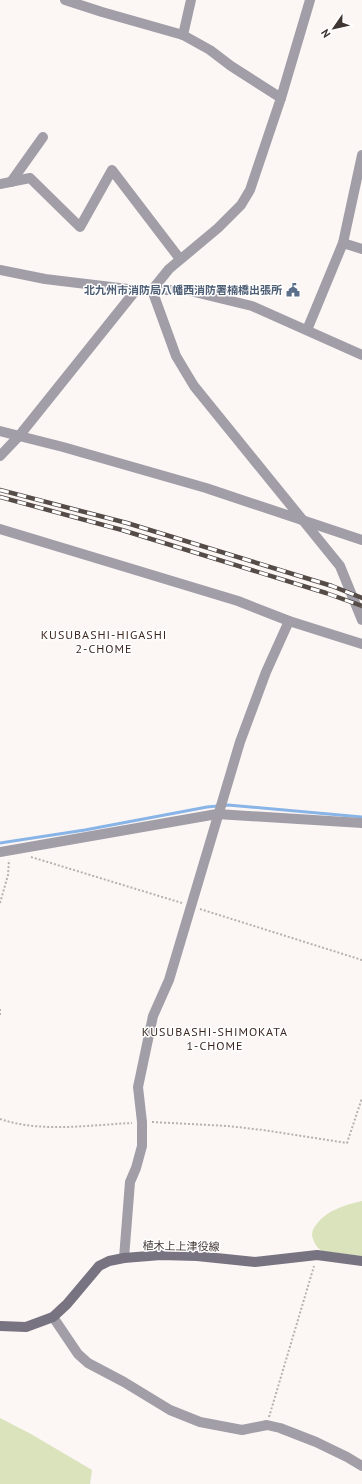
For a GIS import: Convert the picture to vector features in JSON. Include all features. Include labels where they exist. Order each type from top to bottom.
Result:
[{"type":"main road","name":"植木上上津役線","points":[[0,1326],[26,1327],[53,1317],[67,1304],[99,1266],[109,1261],[124,1258],[161,1255],[197,1256],[255,1262],[317,1256],[362,1261]]},
{"type":"street","points":[[65,0],[182,35],[210,50],[281,98]]},
{"type":"street","points":[[182,35],[191,0]]},
{"type":"street","points":[[152,290],[169,269],[218,228],[241,205],[250,190],[281,98],[310,0]]},
{"type":"street","points":[[10,182],[43,137]]},
{"type":"street","points":[[307,330],[343,244],[362,155]]},
{"type":"street","points":[[0,184],[30,178],[80,226],[112,170],[180,259]]},
{"type":"street","points":[[343,244],[362,249]]},
{"type":"street","points":[[0,270],[45,279],[136,290],[186,290],[252,306],[361,353]]},
{"type":"street","points":[[0,456],[19,436],[136,290]]},
{"type":"street","points":[[152,290],[176,356],[194,386],[340,566],[362,620]]},
{"type":"street","points":[[0,431],[63,447],[206,488],[362,540]]},
{"type":"street","points":[[0,529],[238,601],[289,621],[362,644]]},
{"type":"street","points":[[124,1258],[130,1182],[136,1168],[142,1146],[142,1122],[138,1087],[154,1016],[169,980],[217,814],[240,742],[266,672],[289,621]]},
{"type":"street","points":[[5,851],[217,814],[362,823]]},
{"type":"street","points":[[53,1317],[78,1354],[88,1363],[124,1382],[170,1410],[200,1422],[242,1430],[267,1425],[280,1428],[316,1442],[362,1466]]},
{"type":"path","points":[[0,903],[8,875],[5,851]]},
{"type":"path","points":[[31,857],[362,960]]},
{"type":"path","points":[[0,1009],[0,1016]]},
{"type":"path","points":[[0,1119],[31,1126],[70,1127],[142,1122],[228,1126],[347,1142],[362,1098]]},
{"type":"path","points":[[267,1425],[317,1256]]},
{"type":"green space","points":[[362,1201],[362,1256],[322,1251],[319,1249],[312,1237],[312,1233],[320,1220],[325,1215],[337,1209]]},
{"type":"green space","points":[[0,1418],[31,1434],[92,1470],[90,1484],[0,1484]]},
{"type":"waterway","points":[[0,843],[85,830],[207,807],[228,805],[362,817]]},
{"type":"railway","points":[[0,490],[127,523],[332,586],[362,598]]},
{"type":"railway","points":[[0,497],[122,530],[326,593],[362,606]]},
{"type":"place","name":"北九州市消防局八幡西消防署楠橋出張所","points":[[293,290]]},
{"type":"district","name":"KUSUBASHI-HIGASHI 2-CHOME","points":[[104,642]]},
{"type":"district","name":"KUSUBASHI-SHIMOKATA 1-CHOME","points":[[215,1039]]}]
